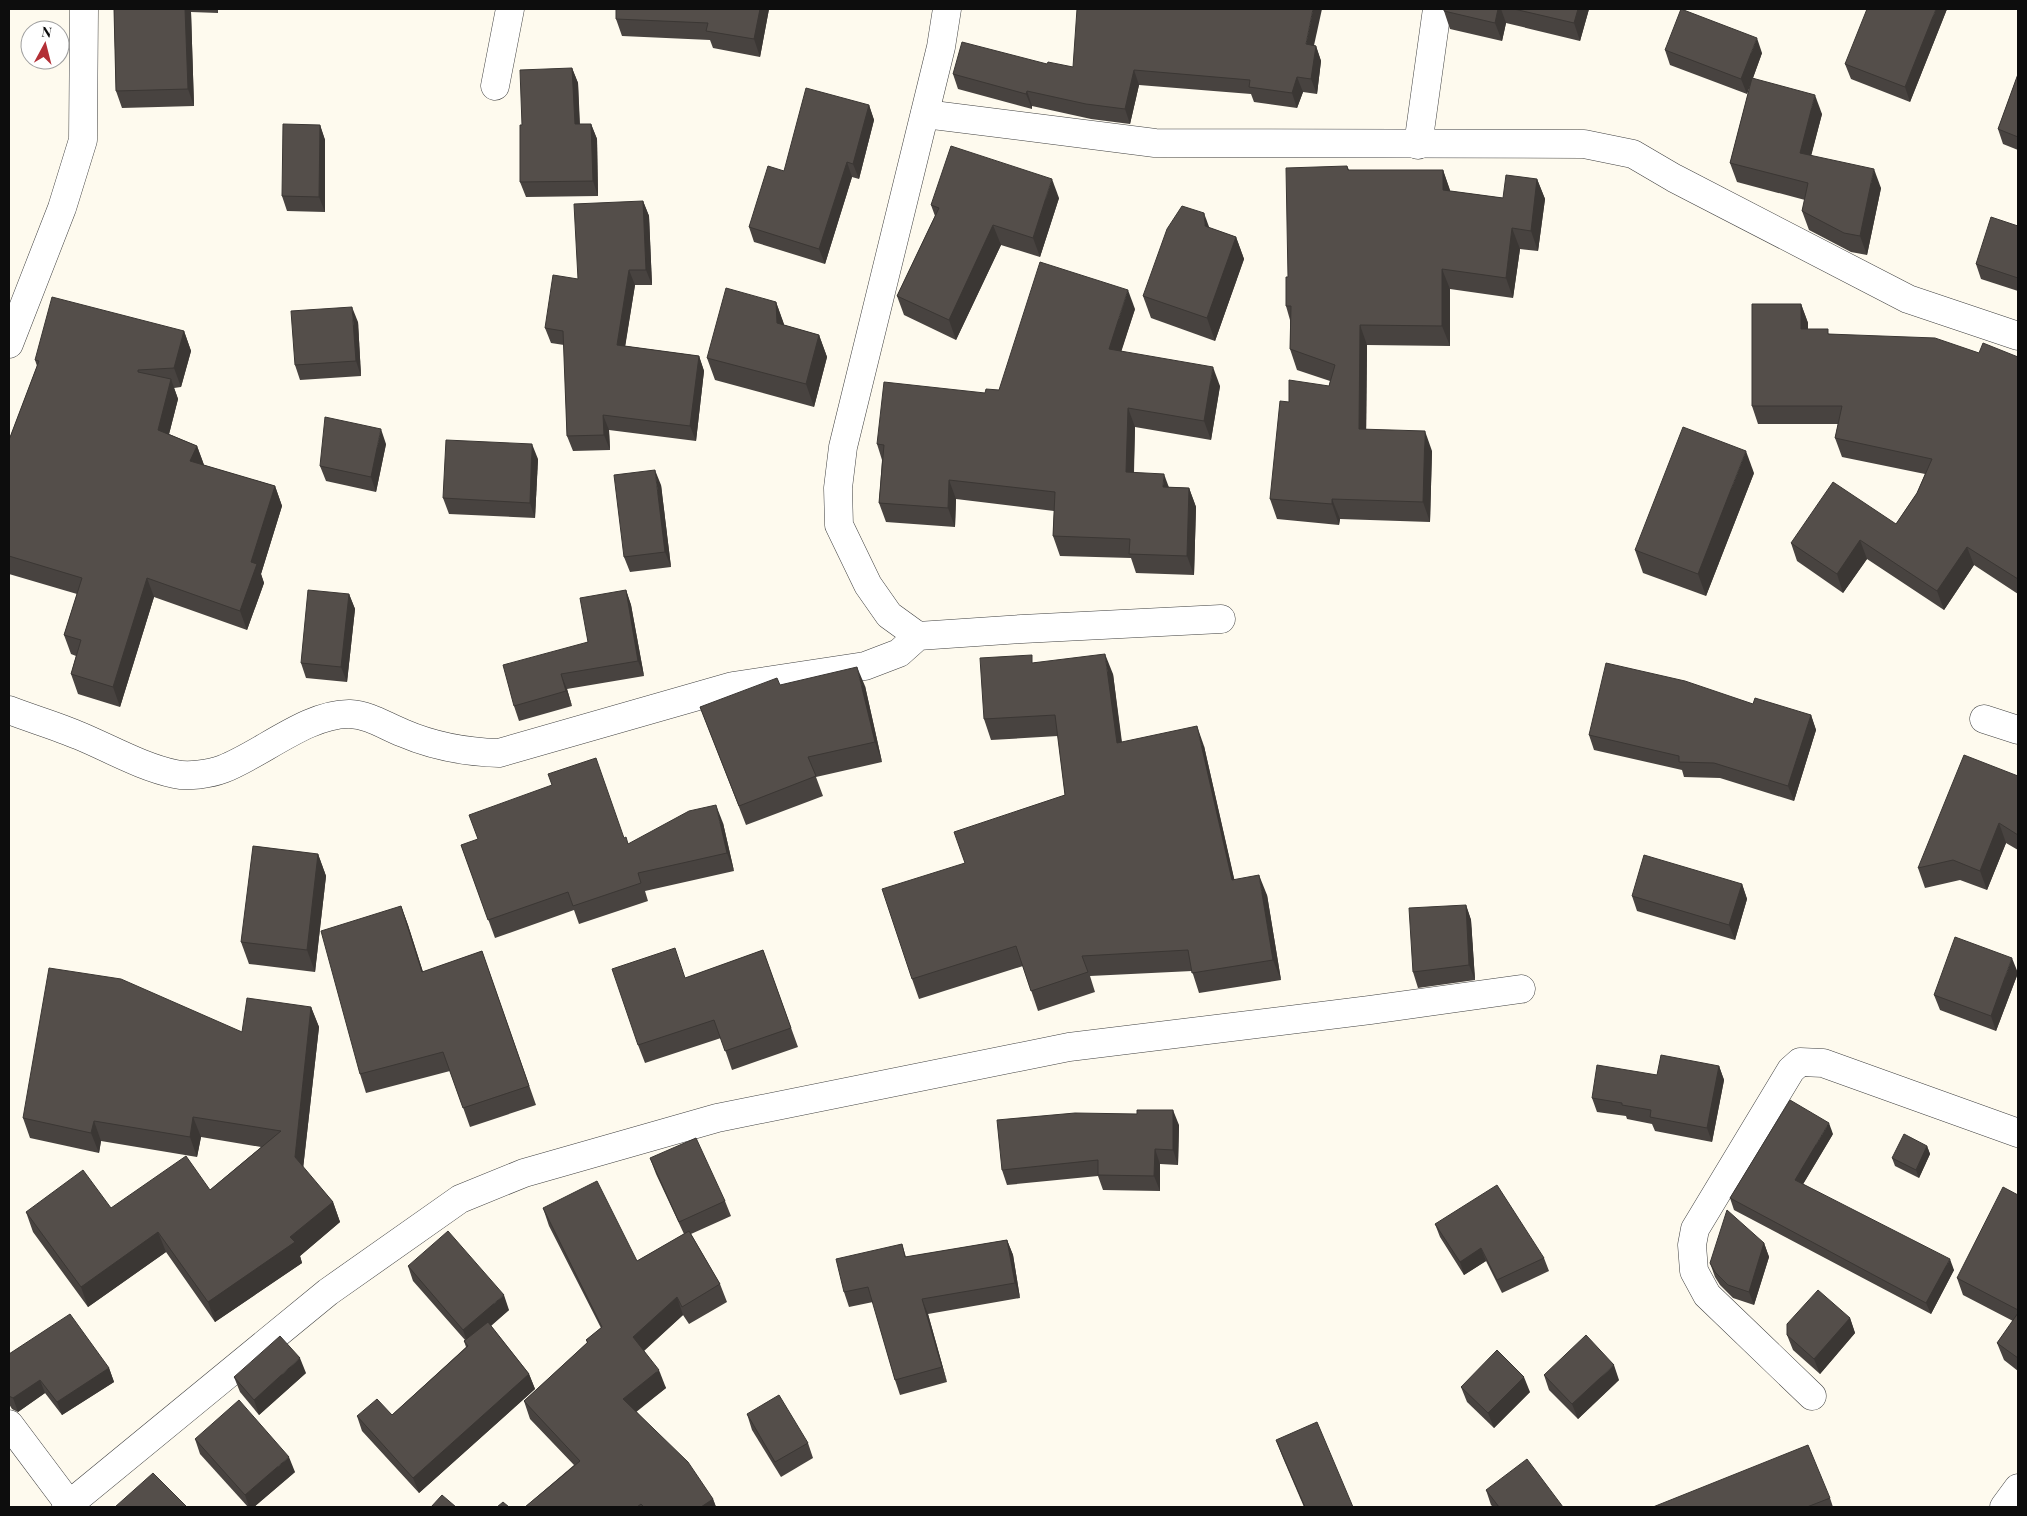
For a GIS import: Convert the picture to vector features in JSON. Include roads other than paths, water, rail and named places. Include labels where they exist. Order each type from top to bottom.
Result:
[{"type":"street","points":[[9,344],[62,208],[83,140],[84,9]]},
{"type":"street","points":[[495,86],[510,9]]},
{"type":"street","points":[[918,636],[889,615],[868,585],[839,525],[838,488],[843,447],[941,48],[947,9]]},
{"type":"street","points":[[1418,145],[1437,9]]},
{"type":"street","points":[[925,114],[1155,143],[1584,144],[1633,154],[1674,178],[1908,299],[2018,336]]},
{"type":"street","points":[[9,710],[80,736],[126,757],[175,774],[197,774],[222,770],[325,716],[350,714],[367,716],[404,734],[448,747],[474,752],[499,753],[733,686],[865,666],[899,654],[918,636],[1221,619]]},
{"type":"street","points":[[1984,719],[2018,730]]},
{"type":"street","points":[[9,1424],[68,1506],[328,1292],[460,1199],[524,1173],[717,1118],[1069,1047],[1370,1010],[1520,989]]},
{"type":"street","points":[[1812,1396],[1707,1295],[1694,1270],[1692,1246],[1695,1229],[1791,1070],[1800,1062],[1823,1063],[2018,1133]]},
{"type":"street","points":[[2004,1507],[2018,1488]]}]
